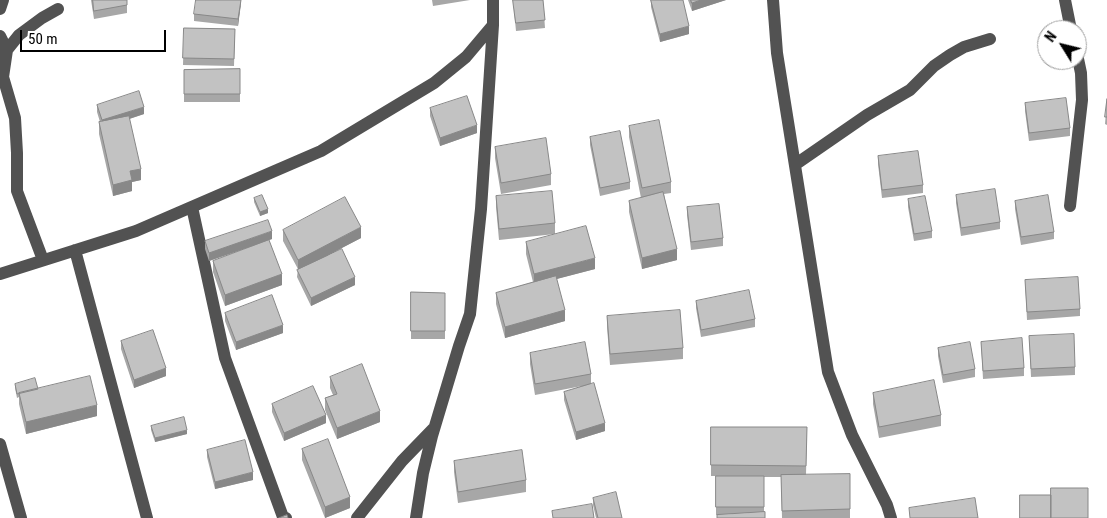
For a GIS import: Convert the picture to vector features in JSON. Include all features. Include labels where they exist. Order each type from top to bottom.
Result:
[{"type":"street","points":[[0,9],[3,0]]},
{"type":"street","points":[[416,518],[423,473],[435,427],[456,354],[470,314],[481,209],[493,0]]},
{"type":"street","points":[[773,0],[777,53],[828,372],[852,435],[888,505],[891,518]]},
{"type":"street","points":[[1065,0],[1070,20]]},
{"type":"street","points":[[4,51],[19,35],[58,9]]},
{"type":"street","points":[[0,274],[136,231],[321,151],[434,83],[466,57],[493,25]]},
{"type":"street","points":[[0,36],[4,51],[3,77],[15,118],[17,191],[44,260]]},
{"type":"street","points":[[796,164],[866,115],[910,90],[934,66],[950,54],[964,47],[990,39]]},
{"type":"street","points":[[1070,206],[1082,100],[1080,70]]},
{"type":"street","points":[[192,207],[225,358],[286,518]]},
{"type":"street","points":[[75,250],[147,518]]},
{"type":"street","points":[[357,518],[402,461],[435,427]]},
{"type":"street","points":[[0,444],[21,518]]},
{"type":"building","points":[[93,0],[127,0],[127,5],[94,11]]},
{"type":"building","points":[[196,0],[241,0],[238,19],[194,14]]},
{"type":"building","points":[[513,0],[543,0],[545,20],[516,23]]},
{"type":"building","points":[[651,0],[683,0],[689,26],[660,34]]},
{"type":"building","points":[[184,28],[235,29],[234,59],[183,58]]},
{"type":"building","points":[[240,69],[240,94],[184,94],[184,70]]},
{"type":"building","points":[[139,91],[144,107],[102,120],[97,105]]},
{"type":"building","points":[[467,96],[477,125],[440,138],[430,108]]},
{"type":"building","points":[[1066,98],[1070,128],[1029,133],[1025,103]]},
{"type":"building","points":[[1107,99],[1107,117],[1105,117]]},
{"type":"building","points":[[129,116],[141,169],[130,171],[132,180],[113,185],[99,122]]},
{"type":"building","points":[[659,120],[671,182],[642,188],[629,126]]},
{"type":"building","points":[[620,131],[630,182],[600,188],[590,137]]},
{"type":"building","points":[[546,138],[551,174],[501,183],[495,147]]},
{"type":"building","points":[[918,151],[923,185],[882,190],[878,156]]},
{"type":"building","points":[[995,189],[1000,222],[961,228],[956,195]]},
{"type":"building","points":[[552,191],[555,223],[499,229],[496,196]]},
{"type":"building","points":[[663,192],[677,249],[642,258],[629,201]]},
{"type":"building","points":[[262,195],[268,209],[260,212],[254,198]]},
{"type":"building","points":[[1048,195],[1054,232],[1021,237],[1015,201]]},
{"type":"building","points":[[925,196],[932,231],[914,234],[908,199]]},
{"type":"building","points":[[345,197],[361,227],[298,260],[283,230]]},
{"type":"building","points":[[719,204],[723,238],[691,242],[687,207]]},
{"type":"building","points":[[268,220],[272,231],[209,253],[205,241]]},
{"type":"building","points":[[586,226],[595,258],[534,274],[526,242]]},
{"type":"building","points":[[269,240],[282,274],[225,295],[213,261]]},
{"type":"building","points":[[342,249],[355,277],[311,298],[297,270]]},
{"type":"building","points":[[556,276],[565,310],[505,327],[496,293]]},
{"type":"building","points":[[1078,277],[1080,309],[1027,312],[1025,280]]},
{"type":"building","points":[[749,290],[755,319],[701,330],[696,301]]},
{"type":"building","points":[[411,292],[445,293],[445,331],[411,331]]},
{"type":"building","points":[[272,295],[283,325],[236,342],[225,313]]},
{"type":"building","points":[[680,310],[683,348],[610,354],[607,316]]},
{"type":"building","points":[[153,330],[166,368],[134,380],[121,341]]},
{"type":"building","points":[[1074,334],[1075,367],[1031,369],[1029,336]]},
{"type":"building","points":[[1022,338],[1024,368],[983,371],[981,342]]},
{"type":"building","points":[[585,342],[591,374],[535,384],[530,353]]},
{"type":"building","points":[[970,342],[975,369],[943,375],[938,348]]},
{"type":"building","points":[[362,364],[380,411],[337,428],[325,398],[337,394],[330,377]]},
{"type":"building","points":[[90,376],[97,405],[26,422],[19,393]]},
{"type":"building","points":[[35,378],[38,389],[17,394],[15,384]]},
{"type":"building","points":[[934,380],[941,415],[879,427],[873,393]]},
{"type":"building","points":[[594,383],[605,423],[576,432],[564,392]]},
{"type":"building","points":[[313,386],[326,415],[284,433],[272,404]]},
{"type":"building","points":[[184,417],[187,430],[155,438],[151,426]]},
{"type":"building","points":[[711,427],[807,427],[806,466],[711,465]]},
{"type":"building","points":[[328,439],[350,497],[325,507],[302,449]]},
{"type":"building","points":[[245,440],[253,472],[215,482],[207,450]]},
{"type":"building","points":[[522,450],[526,480],[458,492],[454,461]]},
{"type":"building","points":[[850,474],[850,509],[782,511],[781,475]]},
{"type":"building","points":[[716,476],[764,476],[764,507],[716,507]]},
{"type":"building","points":[[1051,488],[1088,488],[1088,518],[1051,518]]},
{"type":"building","points":[[616,492],[622,518],[598,518],[593,498]]},
{"type":"building","points":[[1020,495],[1051,495],[1051,518],[1020,518]]},
{"type":"building","points":[[975,498],[978,518],[910,518],[909,508]]},
{"type":"building","points":[[592,504],[594,518],[553,518],[552,511]]},
{"type":"building","points":[[765,512],[765,518],[717,518],[717,515]]}]
